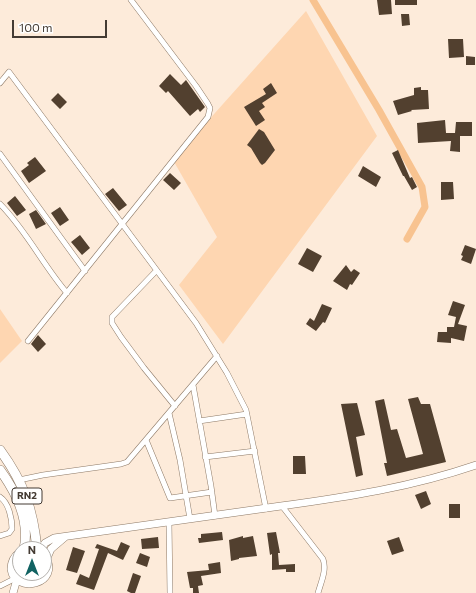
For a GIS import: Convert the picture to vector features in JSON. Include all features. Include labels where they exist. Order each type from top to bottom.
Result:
[{"type":"highway","name":"RN2","points":[[0,450],[11,465],[26,494],[31,510],[36,541]]},
{"type":"highway","name":"RN2","points":[[0,470],[17,499],[23,515],[24,541]]},
{"type":"highway","points":[[22,584],[37,588]]},
{"type":"main road","points":[[48,541],[54,538],[344,498],[444,476],[476,466]]},
{"type":"main road","points":[[52,549],[66,537]]},
{"type":"main road","points":[[14,593],[22,584]]},
{"type":"street","points":[[28,342],[208,117],[210,108],[196,86],[131,0]]},
{"type":"street","points":[[0,83],[9,72],[121,225],[196,323],[217,356],[234,386],[247,414],[266,509]]},
{"type":"street","points":[[0,154],[85,271]]},
{"type":"street","points":[[0,204],[12,216],[54,277],[67,293]]},
{"type":"street","points":[[156,270],[112,317],[112,323],[144,368],[175,406]]},
{"type":"street","points":[[19,480],[43,474],[127,462],[217,356]]},
{"type":"street","points":[[193,385],[215,516]]},
{"type":"street","points":[[169,413],[180,460],[190,519]]},
{"type":"street","points":[[199,421],[247,414]]},
{"type":"street","points":[[146,440],[170,498],[212,492]]},
{"type":"street","points":[[205,457],[255,451]]},
{"type":"street","points":[[0,497],[5,501],[9,512],[12,529],[9,533],[0,536]]},
{"type":"street","points":[[282,506],[323,559],[325,570],[318,593]]},
{"type":"street","points":[[169,522],[170,593]]},
{"type":"street","points":[[0,586],[22,584]]},
{"type":"shaded area","points":[[306,11],[377,136],[223,344],[179,285],[217,237],[173,160]]},
{"type":"shaded area","points":[[0,309],[22,341],[0,363]]},
{"type":"building","points":[[377,0],[391,0],[392,14],[379,15]]},
{"type":"building","points":[[395,0],[417,0],[417,5],[395,5]]},
{"type":"building","points":[[401,14],[409,14],[410,25],[402,26]]},
{"type":"building","points":[[448,39],[463,39],[464,57],[449,58]]},
{"type":"building","points":[[466,56],[475,57],[475,65],[466,65]]},
{"type":"building","points":[[170,74],[181,85],[186,80],[205,107],[200,112],[198,109],[190,116],[168,91],[166,93],[159,86]]},
{"type":"building","points":[[271,83],[277,93],[262,103],[265,107],[259,111],[265,120],[256,126],[244,107],[266,94],[263,89]]},
{"type":"building","points":[[421,87],[421,90],[428,90],[429,109],[411,110],[412,111],[398,115],[393,101],[414,95],[414,88]]},
{"type":"building","points":[[58,93],[67,102],[60,109],[51,100]]},
{"type":"building","points":[[445,120],[446,133],[455,133],[456,122],[472,122],[472,136],[460,136],[460,152],[450,151],[451,141],[418,143],[417,123]]},
{"type":"building","points":[[259,129],[264,132],[275,150],[262,165],[251,148],[247,145]]},
{"type":"building","points":[[398,150],[410,178],[412,177],[417,187],[412,190],[403,176],[392,153]]},
{"type":"building","points":[[35,157],[46,171],[29,183],[21,171],[29,165],[27,163]]},
{"type":"building","points":[[363,166],[381,177],[376,187],[358,176]]},
{"type":"building","points":[[170,173],[181,183],[174,190],[163,180]]},
{"type":"building","points":[[441,182],[453,182],[454,199],[441,200]]},
{"type":"building","points":[[113,188],[127,205],[119,211],[105,194]]},
{"type":"building","points":[[15,196],[26,210],[17,216],[7,203]]},
{"type":"building","points":[[60,207],[69,220],[60,226],[51,213]]},
{"type":"building","points":[[36,210],[46,224],[36,229],[29,214]]},
{"type":"building","points":[[80,235],[90,248],[82,255],[71,242]]},
{"type":"building","points":[[465,245],[476,249],[471,264],[461,260],[463,256],[461,255]]},
{"type":"building","points":[[307,248],[322,256],[313,272],[298,264]]},
{"type":"building","points":[[346,265],[351,272],[354,269],[360,273],[352,285],[350,284],[347,290],[333,281]]},
{"type":"building","points":[[453,301],[465,305],[458,324],[467,326],[464,341],[451,338],[451,343],[437,342],[438,332],[447,332],[447,327],[454,327],[456,317],[448,315]]},
{"type":"building","points":[[322,304],[332,308],[325,323],[323,322],[316,331],[306,324],[310,318],[314,321]]},
{"type":"building","points":[[38,335],[46,344],[38,352],[31,344]]},
{"type":"building","points":[[418,397],[421,404],[430,404],[446,462],[387,476],[384,463],[387,463],[375,401],[384,399],[391,430],[397,429],[406,458],[423,454],[408,399]]},
{"type":"building","points":[[357,403],[365,435],[356,437],[363,475],[356,477],[341,404]]},
{"type":"building","points":[[293,456],[305,456],[306,474],[293,474]]},
{"type":"building","points":[[426,491],[431,504],[421,509],[415,495]]},
{"type":"building","points":[[449,504],[460,504],[460,518],[449,518]]},
{"type":"building","points":[[222,532],[223,540],[199,543],[198,538],[201,538],[201,534]]},
{"type":"building","points":[[276,532],[280,553],[278,553],[279,565],[295,564],[295,572],[286,572],[286,569],[272,570],[272,554],[270,555],[267,533]]},
{"type":"building","points":[[243,536],[243,538],[253,536],[257,556],[239,558],[231,561],[229,540]]},
{"type":"building","points":[[158,537],[159,548],[142,549],[141,539]]},
{"type":"building","points":[[399,537],[404,551],[392,555],[387,541]]},
{"type":"building","points":[[121,542],[130,546],[123,560],[108,553],[94,590],[76,584],[80,574],[89,578],[99,549],[95,548],[97,544],[117,551]]},
{"type":"building","points":[[73,547],[85,551],[77,573],[66,570]]},
{"type":"building","points":[[140,553],[150,557],[147,567],[136,563]]},
{"type":"building","points":[[220,562],[221,573],[201,576],[203,585],[198,586],[199,593],[193,593],[193,588],[190,588],[187,572],[209,570],[208,564]]},
{"type":"building","points":[[133,573],[141,576],[135,593],[131,593],[127,591]]},
{"type":"waterway","points":[[313,0],[379,110],[422,187],[425,207],[407,239]]}]
